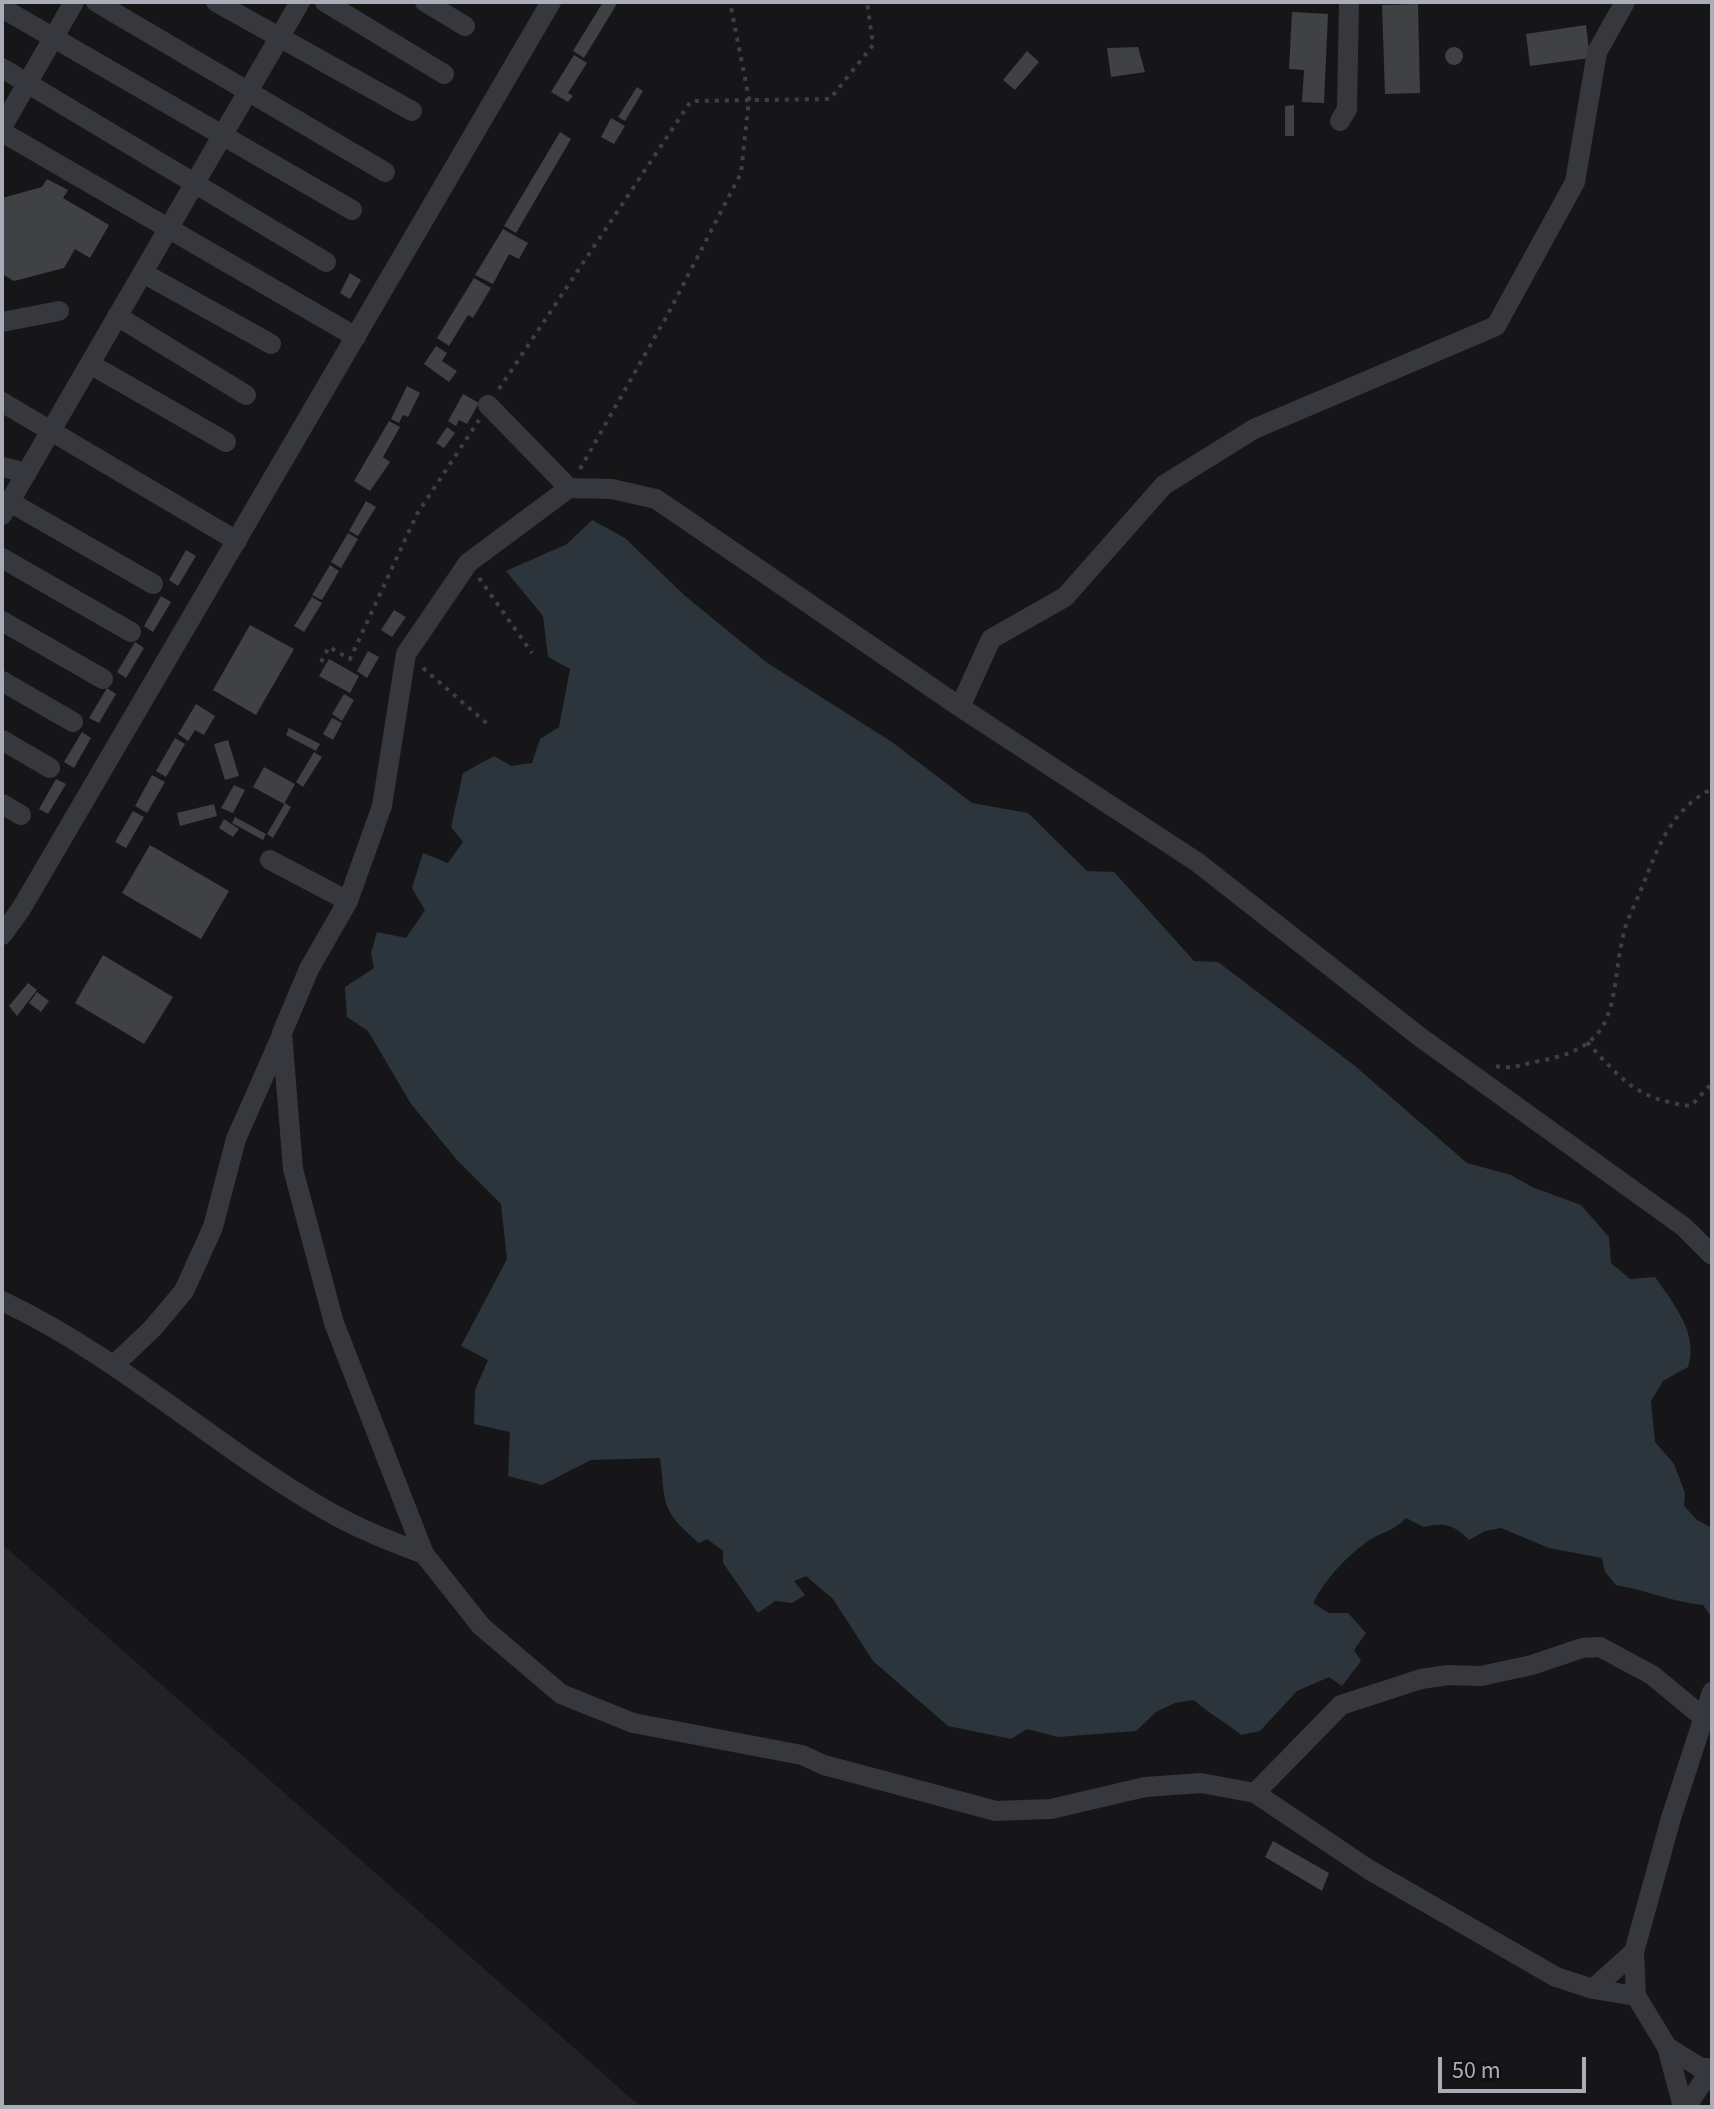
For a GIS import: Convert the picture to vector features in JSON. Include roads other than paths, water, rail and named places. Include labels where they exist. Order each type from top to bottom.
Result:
[{"type":"street","points":[[74,2],[2,129],[356,337]]},
{"type":"street","points":[[96,2],[249,89],[385,172]]},
{"type":"street","points":[[216,2],[279,40],[412,111]]},
{"type":"street","points":[[153,584],[6,508],[300,2]]},
{"type":"street","points":[[325,2],[444,74]]},
{"type":"street","points":[[425,2],[465,26]]},
{"type":"street","points":[[2,935],[21,909],[551,2]]},
{"type":"street","points":[[1340,121],[1347,109],[1349,2]]},
{"type":"street","points":[[960,707],[991,639],[1065,597],[1164,485],[1254,429],[1496,326],[1575,182],[1597,52],[1625,2]]},
{"type":"street","points":[[2,8],[352,210]]},
{"type":"street","points":[[2,68],[326,262]]},
{"type":"street","points":[[143,273],[271,344]]},
{"type":"street","points":[[2,322],[59,311]]},
{"type":"street","points":[[117,316],[246,395]]},
{"type":"street","points":[[90,364],[226,442]]},
{"type":"street","points":[[2,402],[237,541]]},
{"type":"street","points":[[488,405],[569,488]]},
{"type":"street","points":[[2,467],[27,473]]},
{"type":"street","points":[[115,1364],[152,1329],[184,1291],[213,1227],[236,1139],[309,969],[348,901],[382,806],[406,654],[468,563],[569,488],[612,489],[656,499],[960,707],[1197,862],[1420,1037],[1684,1227],[1712,1255]]},
{"type":"street","points":[[2,558],[131,632]]},
{"type":"street","points":[[2,621],[103,679]]},
{"type":"street","points":[[2,681],[73,722]]},
{"type":"street","points":[[2,740],[50,768]]},
{"type":"street","points":[[2,804],[21,815]]},
{"type":"street","points":[[270,860],[348,901]]},
{"type":"street","points":[[282,1033],[293,1169],[330,1308],[371,1424],[424,1554],[481,1626],[561,1694],[633,1723],[802,1755],[824,1765],[996,1811],[1051,1809],[1145,1787],[1187,1784],[1255,1793],[1368,1869],[1556,1977],[1593,1989],[1636,1996]]},
{"type":"street","points":[[1696,1240],[1712,1268]]},
{"type":"street","points":[[2,1301],[115,1364],[246,1460],[324,1509],[371,1533],[424,1554]]},
{"type":"street","points":[[1255,1793],[1341,1705],[1421,1679],[1481,1676],[1532,1665],[1582,1648],[1600,1647],[1652,1675],[1704,1718]]},
{"type":"street","points":[[1685,2107],[1667,2047],[1636,1996],[1634,1952],[1712,1692]]},
{"type":"street","points":[[1593,1989],[1634,1952]]},
{"type":"street","points":[[1667,2047],[1701,2068],[1712,2068]]},
{"type":"street","points":[[1685,2107],[1712,2068]]}]
